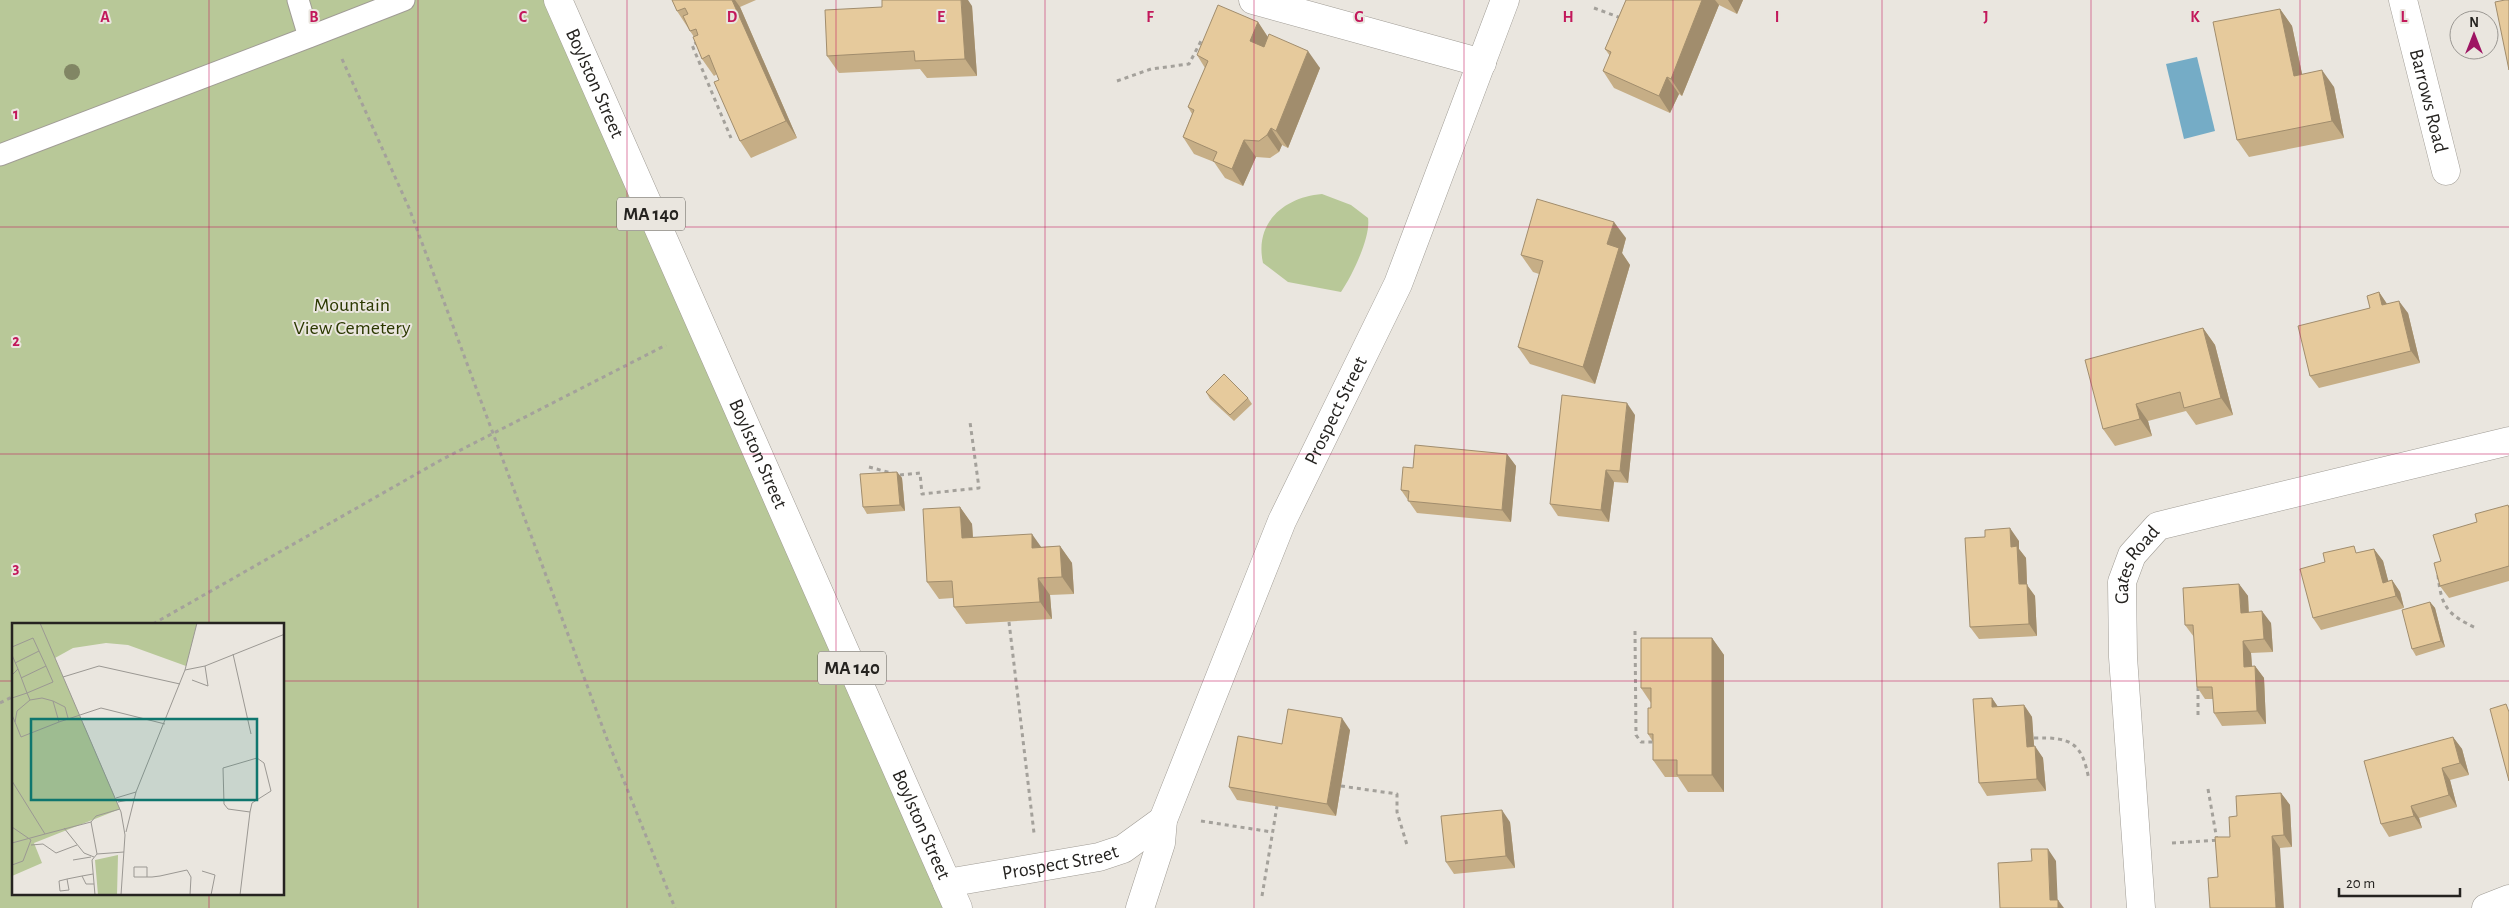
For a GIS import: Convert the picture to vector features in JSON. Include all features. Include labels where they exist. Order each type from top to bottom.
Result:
[{"type":"street","name":"Boylston Street","points":[[558,0],[741,420],[958,908]]},
{"type":"street","points":[[1253,0],[1482,63]]},
{"type":"street","name":"Prospect Street","points":[[1117,908],[1142,902],[1162,843],[1163,820],[1282,521],[1398,284],[1505,0]]},
{"type":"street","name":"Barrows Road","points":[[2404,0],[2446,171]]},
{"type":"street","name":"Gates Road","points":[[2140,908],[2123,657],[2122,582],[2132,555],[2158,526],[2509,440]]},
{"type":"street","name":"Prospect Street","points":[[947,883],[1099,857],[1122,849],[1163,820]]},
{"type":"street","points":[[2486,908],[2509,899]]},
{"type":"lane","points":[[298,0],[309,37]]},
{"type":"lane","points":[[0,156],[404,0]]},
{"type":"path","points":[[1594,8],[1627,20]]},
{"type":"path","points":[[330,28],[353,87],[409,208],[607,739],[675,908]]},
{"type":"path","points":[[1116,81],[1151,69],[1190,64],[1201,41]]},
{"type":"path","points":[[698,42],[692,45],[731,138]]},
{"type":"path","points":[[155,623],[441,460],[666,345]]},
{"type":"path","points":[[869,466],[899,475],[920,473],[922,494],[979,488],[970,422]]},
{"type":"path","points":[[2438,575],[2444,603],[2453,617],[2476,628]]},
{"type":"path","points":[[1009,622],[1035,838]]},
{"type":"path","points":[[1636,631],[1636,735],[1642,742],[1659,742]]},
{"type":"path","points":[[2197,677],[2198,715]]},
{"type":"path","points":[[0,703],[12,697]]},
{"type":"path","points":[[2034,738],[2058,738],[2075,746],[2085,757],[2090,780]]},
{"type":"path","points":[[1341,786],[1397,794],[1397,812],[1407,845]]},
{"type":"path","points":[[2208,790],[2217,840]]},
{"type":"path","points":[[1262,896],[1277,806]]},
{"type":"path","points":[[1196,820],[1272,832]]},
{"type":"path","points":[[2172,843],[2224,840]]},
{"type":"green space","name":"Mountain View Cemetery","points":[[0,0],[558,0],[956,908],[0,908]]},
{"type":"green space","points":[[1322,194],[1351,205],[1368,218],[1364,246],[1341,292],[1288,282],[1263,263],[1261,248],[1263,235],[1275,214],[1296,200]]},
{"type":"water","points":[[2197,57],[2215,131],[2184,139],[2166,64]]},
{"type":"building","points":[[672,0],[732,0],[786,121],[740,141],[714,82],[719,80],[709,55],[702,59],[693,37],[698,35],[696,29],[690,31],[683,16],[688,14],[685,8],[677,11]]},
{"type":"building","points":[[882,0],[961,0],[965,59],[915,61],[914,51],[827,56],[825,10],[882,7]]},
{"type":"building","points":[[1626,0],[1702,0],[1671,79],[1667,77],[1659,96],[1603,71],[1611,52],[1605,49]]},
{"type":"building","points":[[2509,0],[2509,70],[2499,21],[2499,10],[2497,10],[2495,2]]},
{"type":"building","points":[[1218,5],[1258,22],[1250,41],[1264,47],[1269,34],[1308,51],[1276,131],[1271,128],[1267,135],[1259,141],[1244,140],[1232,169],[1213,161],[1217,152],[1183,137],[1194,110],[1188,107],[1208,61],[1197,55]]},
{"type":"building","points":[[2280,9],[2294,76],[2322,70],[2332,121],[2237,140],[2213,22]]},
{"type":"building","points":[[1537,199],[1614,222],[1607,244],[1619,248],[1583,367],[1518,347],[1543,261],[1521,255]]},
{"type":"building","points":[[2379,292],[2382,305],[2399,301],[2411,351],[2310,376],[2298,326],[2370,308],[2367,296]]},
{"type":"building","points":[[2203,328],[2221,398],[2184,408],[2180,392],[2136,404],[2140,419],[2103,429],[2085,360]]},
{"type":"building","points":[[1224,374],[1248,398],[1230,415],[1206,392]]},
{"type":"building","points":[[1562,395],[1627,403],[1620,471],[1606,470],[1601,510],[1550,504]]},
{"type":"building","points":[[1415,445],[1507,454],[1502,510],[1408,501],[1409,491],[1401,490],[1403,467],[1413,468]]},
{"type":"building","points":[[897,472],[900,505],[863,507],[860,474]]},
{"type":"building","points":[[2508,505],[2509,566],[2440,586],[2434,563],[2441,561],[2433,535],[2477,522],[2475,514]]},
{"type":"building","points":[[960,507],[962,538],[1032,534],[1032,548],[1060,546],[1062,577],[1038,578],[1040,602],[954,607],[952,581],[927,582],[923,509]]},
{"type":"building","points":[[2010,528],[2011,547],[2017,546],[2019,584],[2027,584],[2029,624],[1970,627],[1965,538],[1985,537],[1985,530]]},
{"type":"building","points":[[2354,546],[2356,553],[2374,549],[2383,583],[2392,580],[2396,596],[2313,618],[2300,569],[2325,562],[2323,553]]},
{"type":"building","points":[[2239,584],[2241,613],[2262,611],[2264,639],[2243,641],[2244,667],[2255,666],[2257,711],[2214,713],[2212,687],[2197,687],[2193,625],[2185,625],[2183,588]]},
{"type":"building","points":[[2430,602],[2441,641],[2412,649],[2402,610]]},
{"type":"building","points":[[1641,638],[1712,638],[1712,775],[1677,775],[1677,760],[1653,760],[1653,734],[1648,734],[1648,708],[1651,708],[1651,688],[1641,688]]},
{"type":"building","points":[[1992,698],[1992,707],[2024,705],[2027,747],[2035,746],[2037,779],[1979,783],[1973,699]]},
{"type":"building","points":[[2506,704],[2509,712],[2509,781],[2490,709]]},
{"type":"building","points":[[1288,709],[1342,718],[1327,804],[1229,787],[1238,736],[1282,744]]},
{"type":"building","points":[[2453,737],[2460,763],[2442,768],[2449,795],[2411,806],[2414,816],[2381,824],[2364,761]]},
{"type":"building","points":[[2281,793],[2284,835],[2272,836],[2276,908],[2210,908],[2208,878],[2218,877],[2215,837],[2230,837],[2229,817],[2237,816],[2236,796]]},
{"type":"building","points":[[1502,810],[1506,856],[1446,862],[1441,816]]},
{"type":"building","points":[[2031,849],[2048,849],[2050,900],[2058,900],[2058,908],[2000,908],[1998,863],[2032,861]]}]
